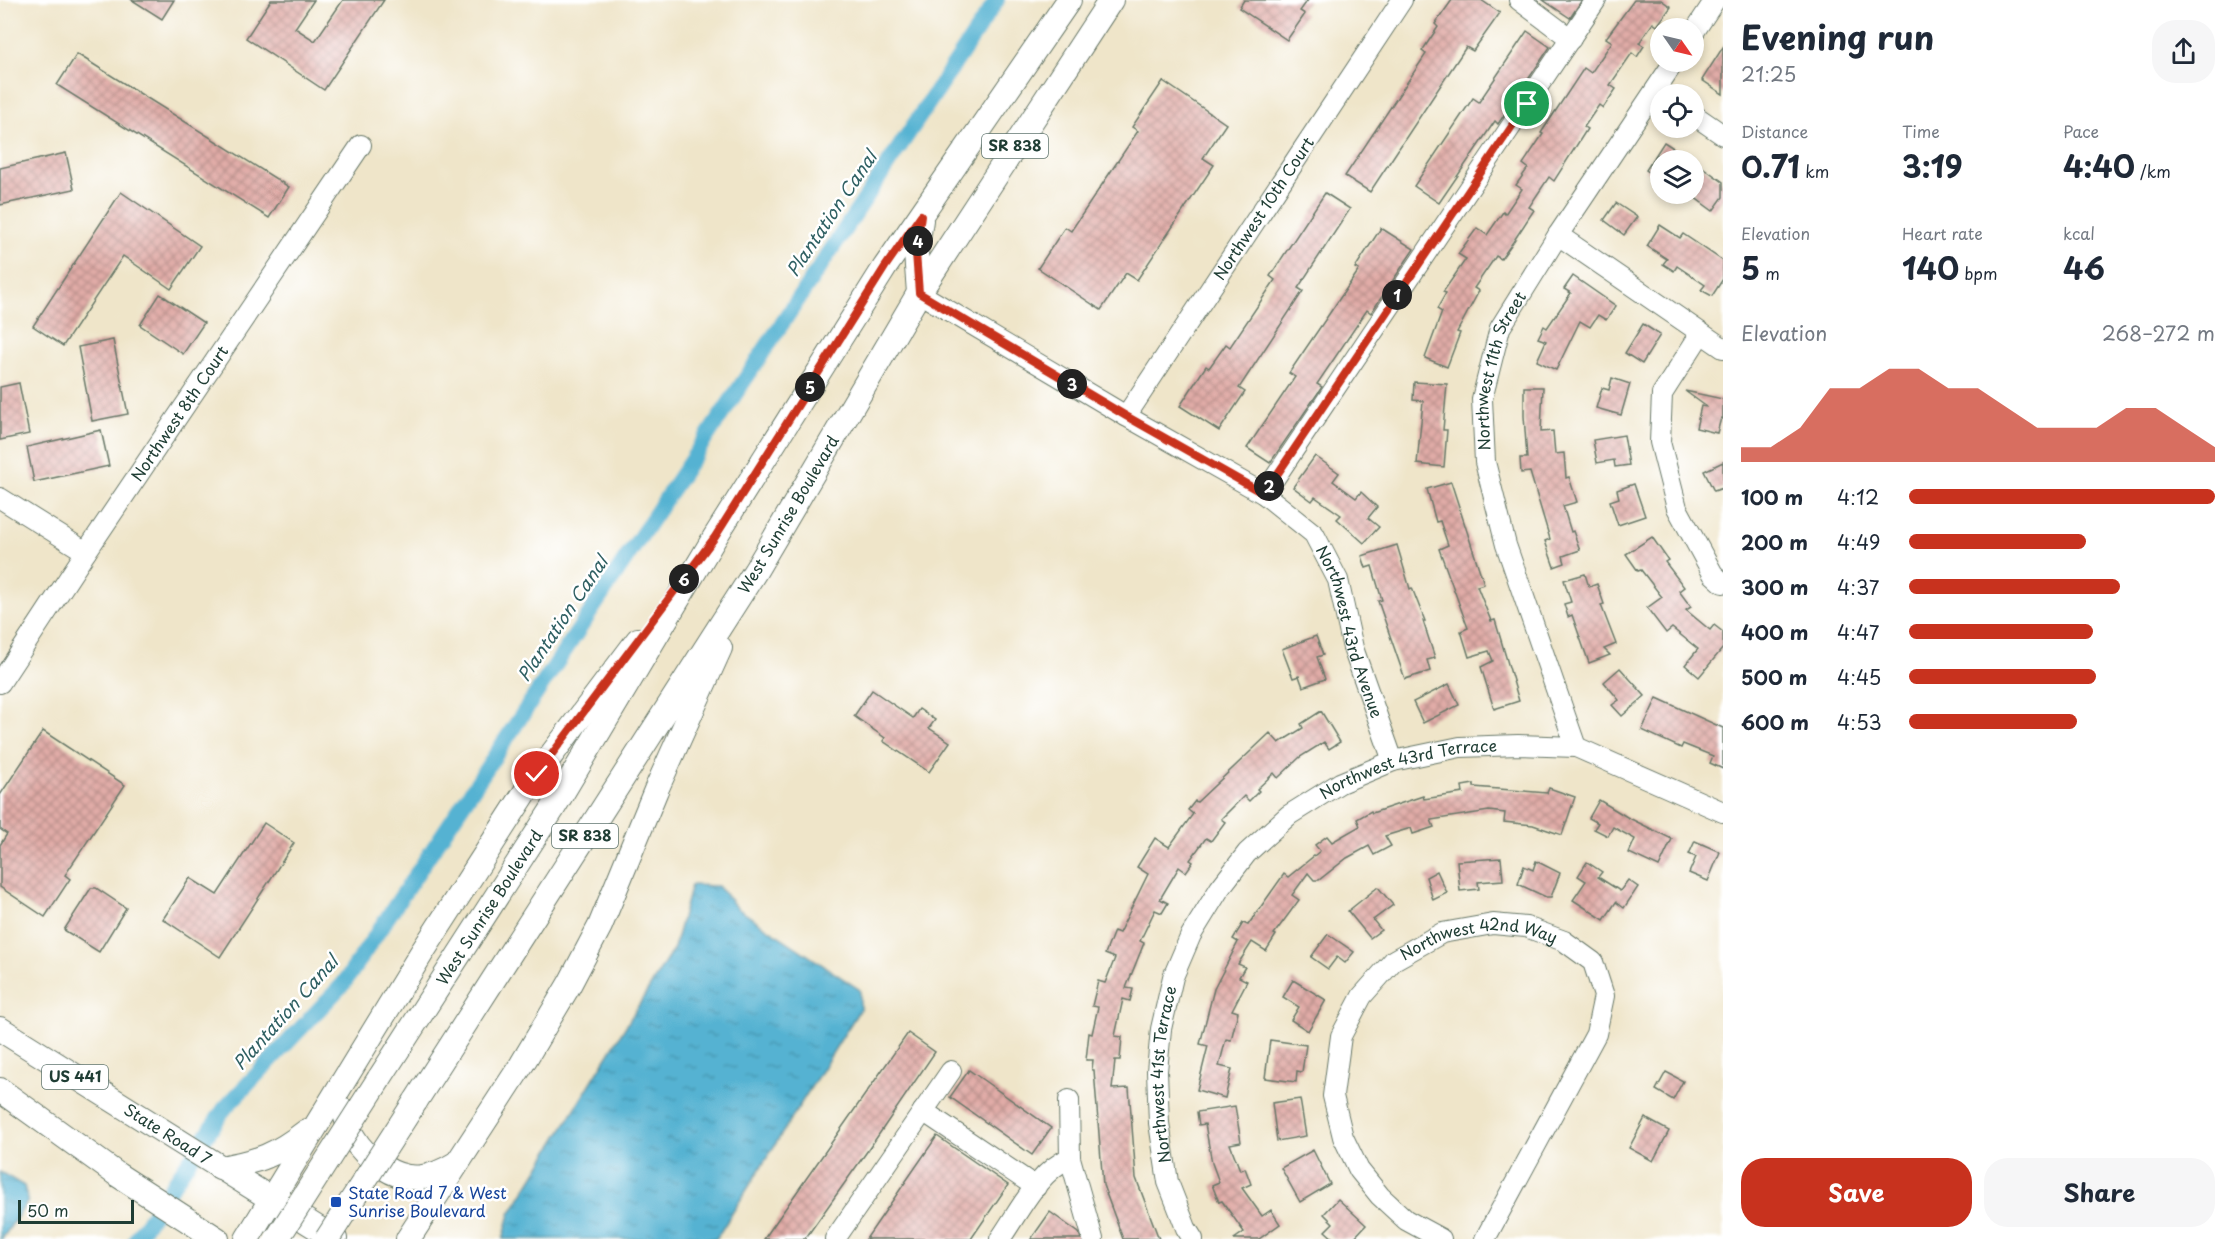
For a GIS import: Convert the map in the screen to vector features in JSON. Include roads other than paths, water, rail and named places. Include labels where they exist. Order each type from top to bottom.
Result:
[{"type":"main road","name":"West Sunrise Boulevard","points":[[277,1239],[552,810],[715,537],[879,278],[1069,0]]},
{"type":"main road","name":"West Sunrise Boulevard","points":[[327,1239],[756,570],[919,293],[1111,0]]},
{"type":"main road","points":[[919,293],[916,253],[921,215]]},
{"type":"main road","points":[[247,1239],[421,954],[537,774],[715,537]]},
{"type":"main road","points":[[408,1239],[522,1064],[600,927],[656,790],[756,570]]},
{"type":"main road","name":"State Road 7","points":[[0,1029],[335,1239]]},
{"type":"main road","points":[[350,1070],[343,1108],[353,1137],[367,1157],[397,1176],[416,1178],[442,1172],[458,1162]]},
{"type":"main road","points":[[0,1090],[191,1230],[217,1239]]},
{"type":"main road","points":[[220,1168],[263,1159],[285,1148],[319,1121]]},
{"type":"main road","points":[[426,1212],[427,1239]]},
{"type":"street","name":"Northwest 10th Court","points":[[1126,416],[1402,0]]},
{"type":"street","points":[[1519,0],[1570,39]]},
{"type":"street","points":[[1264,494],[1596,0]]},
{"type":"street","points":[[1703,18],[1715,0]]},
{"type":"street","name":"Northwest 11th Street","points":[[1576,747],[1506,545],[1485,462],[1482,399],[1500,328],[1558,235],[1650,105]]},
{"type":"street","points":[[1704,122],[1723,135]]},
{"type":"street","name":"Northwest 8th Court","points":[[0,683],[360,145]]},
{"type":"street","points":[[1558,235],[1723,348]]},
{"type":"street","name":"Northwest 43rd Avenue","points":[[919,293],[1126,416],[1264,494],[1314,534],[1338,580],[1353,648],[1393,760]]},
{"type":"street","points":[[1701,333],[1662,394],[1660,442],[1677,508],[1713,574],[1723,583]]},
{"type":"street","points":[[0,498],[86,552]]},
{"type":"street","name":"Northwest 43rd Terrace","points":[[1173,977],[1191,935],[1220,888],[1247,853],[1289,815],[1340,783],[1393,760],[1460,747],[1518,745],[1576,747],[1723,812]]},
{"type":"street","name":"Northwest 42nd Way","points":[[1441,1239],[1406,1220],[1380,1196],[1359,1170],[1343,1137],[1334,1096],[1341,1036],[1362,996],[1394,960],[1442,933],[1494,924],[1526,927],[1564,941],[1593,962],[1604,996],[1596,1034],[1485,1239]]},
{"type":"street","name":"Northwest 41st Terrace","points":[[1173,977],[1160,1039],[1157,1071],[1159,1123],[1168,1182],[1186,1228],[1193,1239]]},
{"type":"street","points":[[835,1239],[951,1071]]},
{"type":"street","points":[[1069,1101],[1070,1158],[1093,1239]]},
{"type":"street","points":[[923,1111],[1036,1187]]},
{"type":"street","points":[[1000,1239],[1036,1187],[1058,1163],[1070,1158]]},
{"type":"water","points":[[691,885],[718,886],[737,908],[860,990],[860,1009],[716,1239],[503,1239],[510,1214],[674,948]]},
{"type":"water","points":[[0,1172],[24,1186],[28,1201],[2,1239],[0,1239]]},
{"type":"waterway","name":"Plantation Canal","points":[[136,1239],[225,1108],[344,983],[997,0]]},
{"type":"place","name":"State Road 7 & West Sunrise Boulevard","points":[[336,1202]]}]
